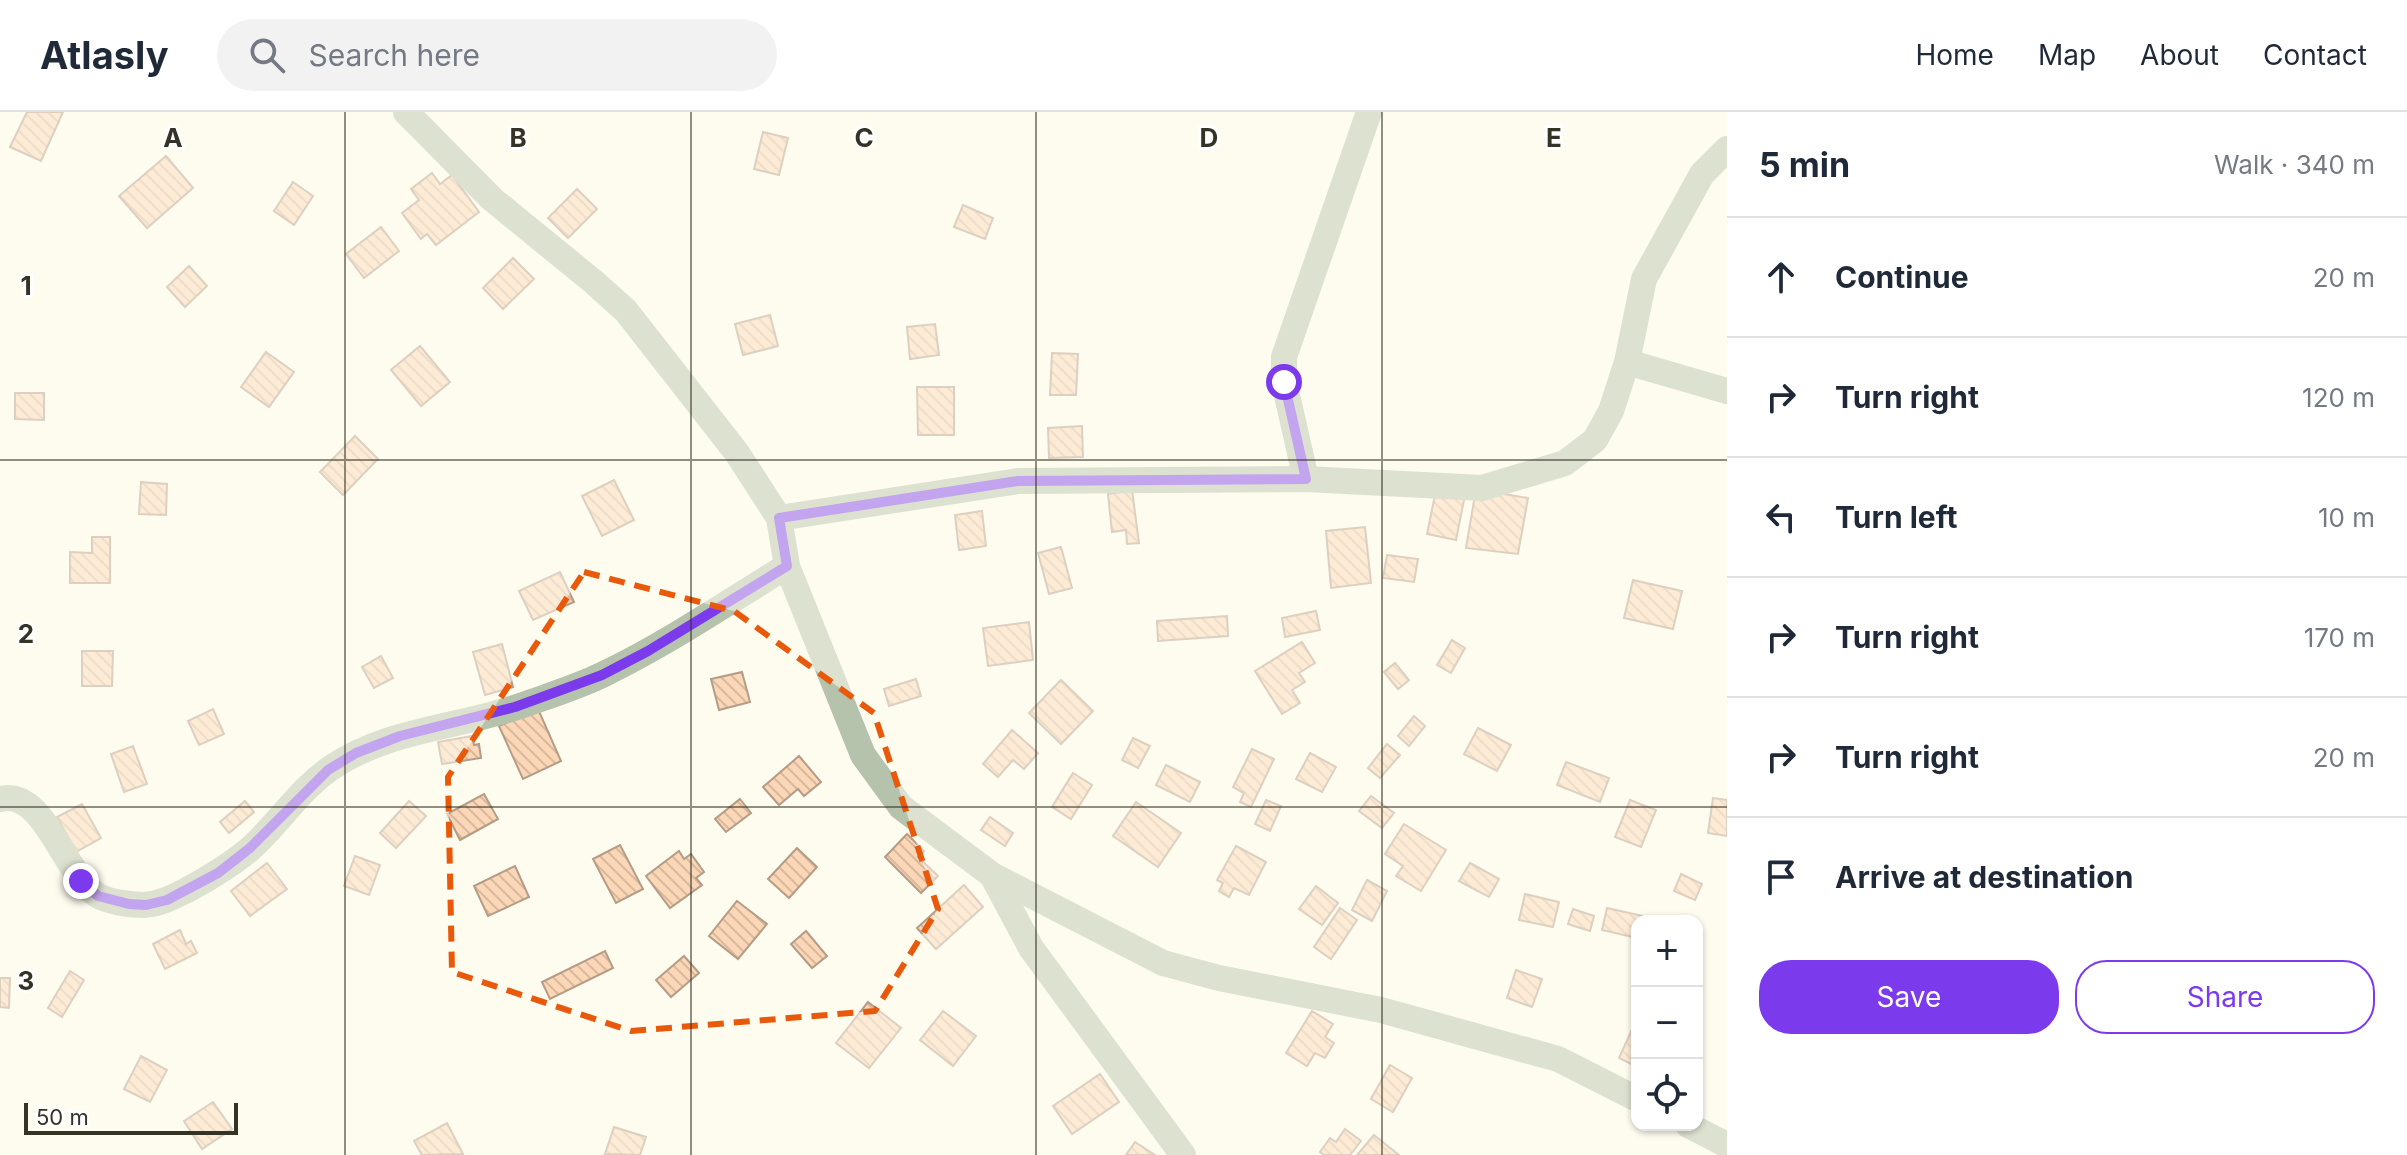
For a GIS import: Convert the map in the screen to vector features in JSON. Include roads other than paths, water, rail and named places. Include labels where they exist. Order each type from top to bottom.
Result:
[{"type":"street","points":[[406,112],[492,199],[626,311],[737,453],[779,518],[787,566],[863,755],[901,807],[992,875],[1163,963],[1219,978],[1381,1010],[1558,1059],[1631,1096]]},
{"type":"street","points":[[1306,479],[1284,382],[1284,357],[1369,112]]},
{"type":"street","points":[[779,518],[1018,481],[1306,479],[1482,488],[1565,463],[1595,440],[1611,411],[1627,362],[1644,279],[1702,174],[1727,149]]},
{"type":"street","points":[[1627,362],[1727,391]]},
{"type":"street","points":[[0,799],[17,797],[27,803],[39,816],[81,881],[98,896],[146,905],[167,900],[229,865],[328,770],[356,753],[400,736],[515,707],[602,675],[648,651],[787,566]]},
{"type":"street","points":[[992,875],[1031,948],[1183,1155]]},
{"type":"street","points":[[1700,1131],[1727,1145]]}]
